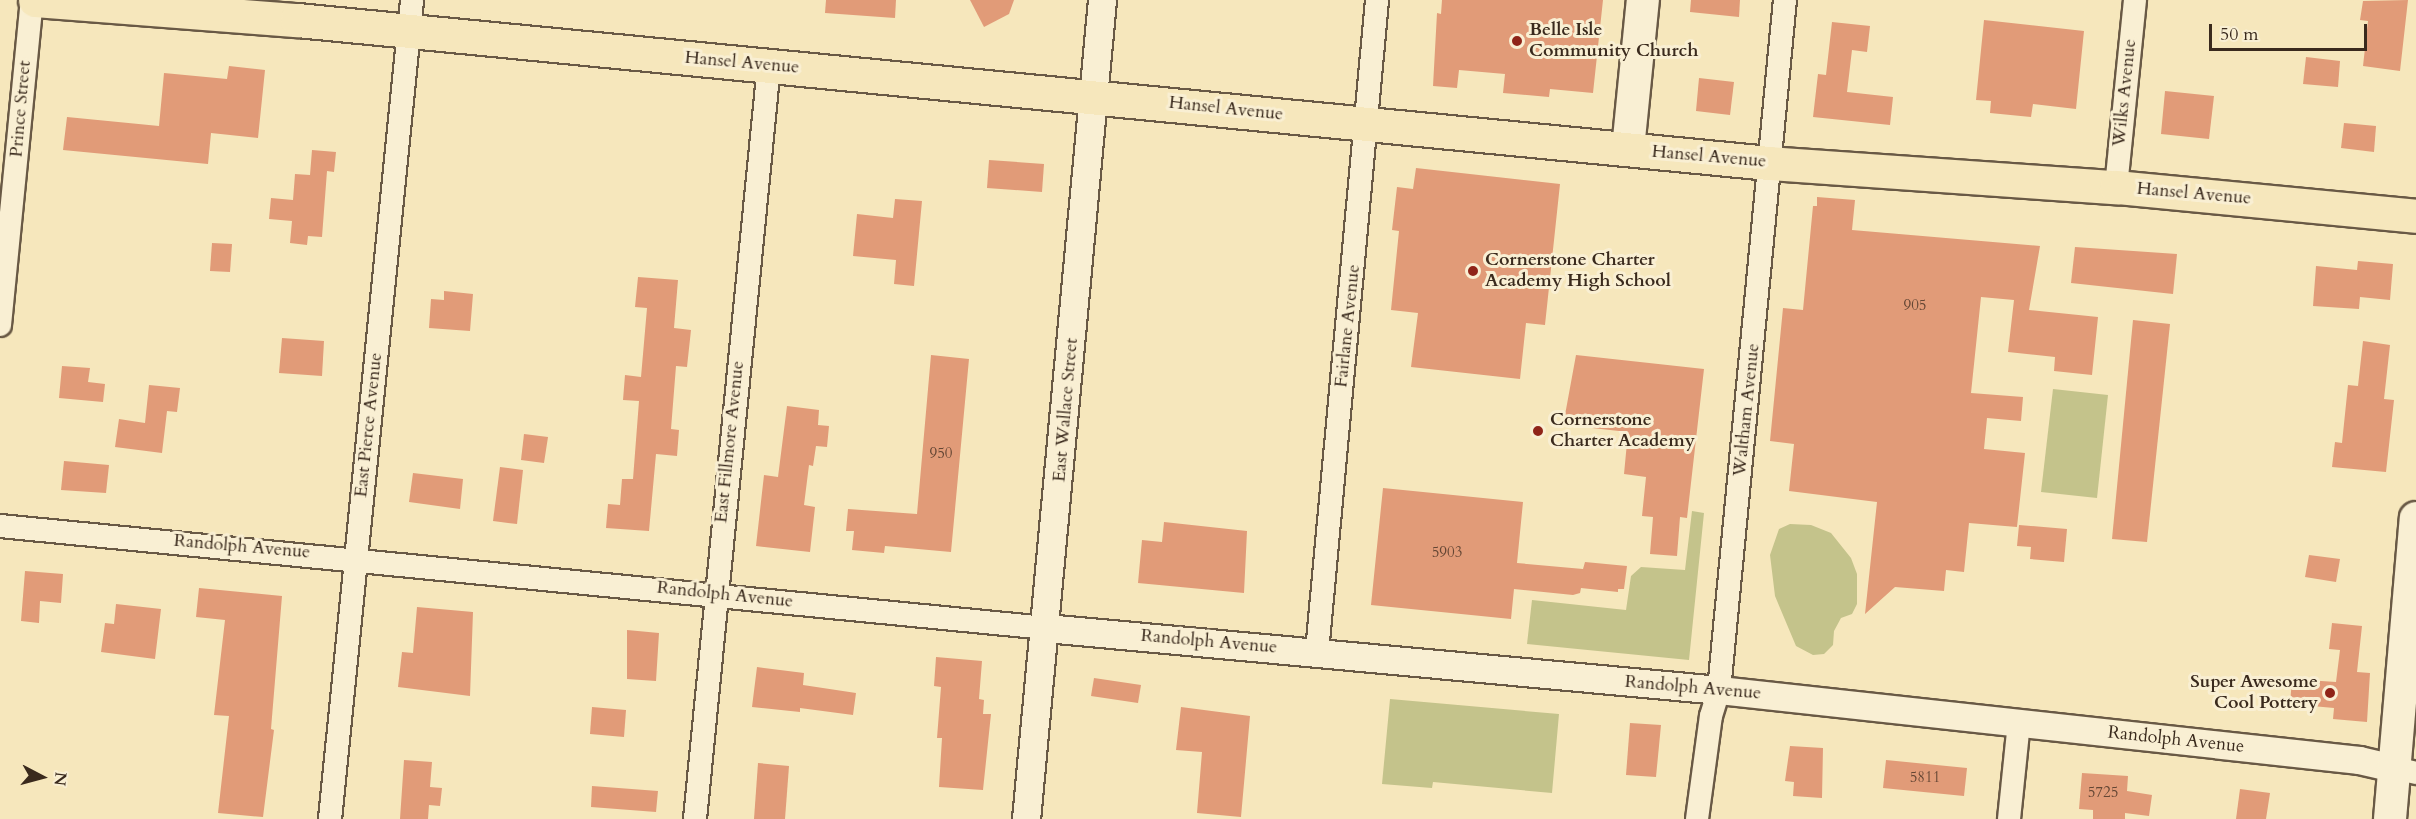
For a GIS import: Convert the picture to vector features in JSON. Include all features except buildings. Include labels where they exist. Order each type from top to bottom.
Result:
[{"type":"main road","name":"Hansel Avenue","points":[[33,0],[411,15],[769,66],[1768,163],[2116,187],[2416,216]]},
{"type":"main road","points":[[1628,149],[1643,0]]},
{"type":"main road","points":[[2390,819],[2405,770],[2416,518]]},
{"type":"street","name":"Prince Street","points":[[0,325],[33,0]]},
{"type":"street","name":"East Wallace Street","points":[[1026,819],[1046,628],[1102,0]]},
{"type":"street","name":"Fairlane Avenue","points":[[1317,652],[1377,0]]},
{"type":"street","name":"Waltham Avenue","points":[[1697,819],[1711,716],[1719,690],[1785,0]]},
{"type":"street","name":"Wilks Avenue","points":[[2116,187],[2135,0]]},
{"type":"street","name":"East Pierce Avenue","points":[[330,819],[411,15]]},
{"type":"street","name":"East Fillmore Avenue","points":[[695,819],[715,594],[769,66]]},
{"type":"street","name":"Randolph Avenue","points":[[0,526],[356,558],[1046,628],[1719,690],[2359,760],[2405,770]]},
{"type":"street","points":[[2009,819],[2019,723]]},
{"type":"shaded area","points":[[2053,389],[2108,395],[2097,498],[2041,492]]},
{"type":"shaded area","points":[[1692,511],[1704,513],[1689,660],[1527,644],[1532,600],[1626,610],[1631,576],[1641,567],[1685,570]]},
{"type":"shaded area","points":[[1790,524],[1811,525],[1831,533],[1851,558],[1857,574],[1857,604],[1852,614],[1841,618],[1834,631],[1833,645],[1824,654],[1813,655],[1796,646],[1775,596],[1770,555],[1779,529]]},
{"type":"shaded area","points":[[1390,699],[1559,714],[1552,793],[1433,782],[1432,788],[1382,784]]},
{"type":"place","name":"Belle Isle Community Church","points":[[1517,41]]},
{"type":"place","name":"Cornerstone Charter Academy High School","points":[[1473,271]]},
{"type":"place","name":"Cornerstone Charter Academy","points":[[1538,431]]},
{"type":"place","name":"Super Awesome Cool Pottery","points":[[2330,693]]}]
